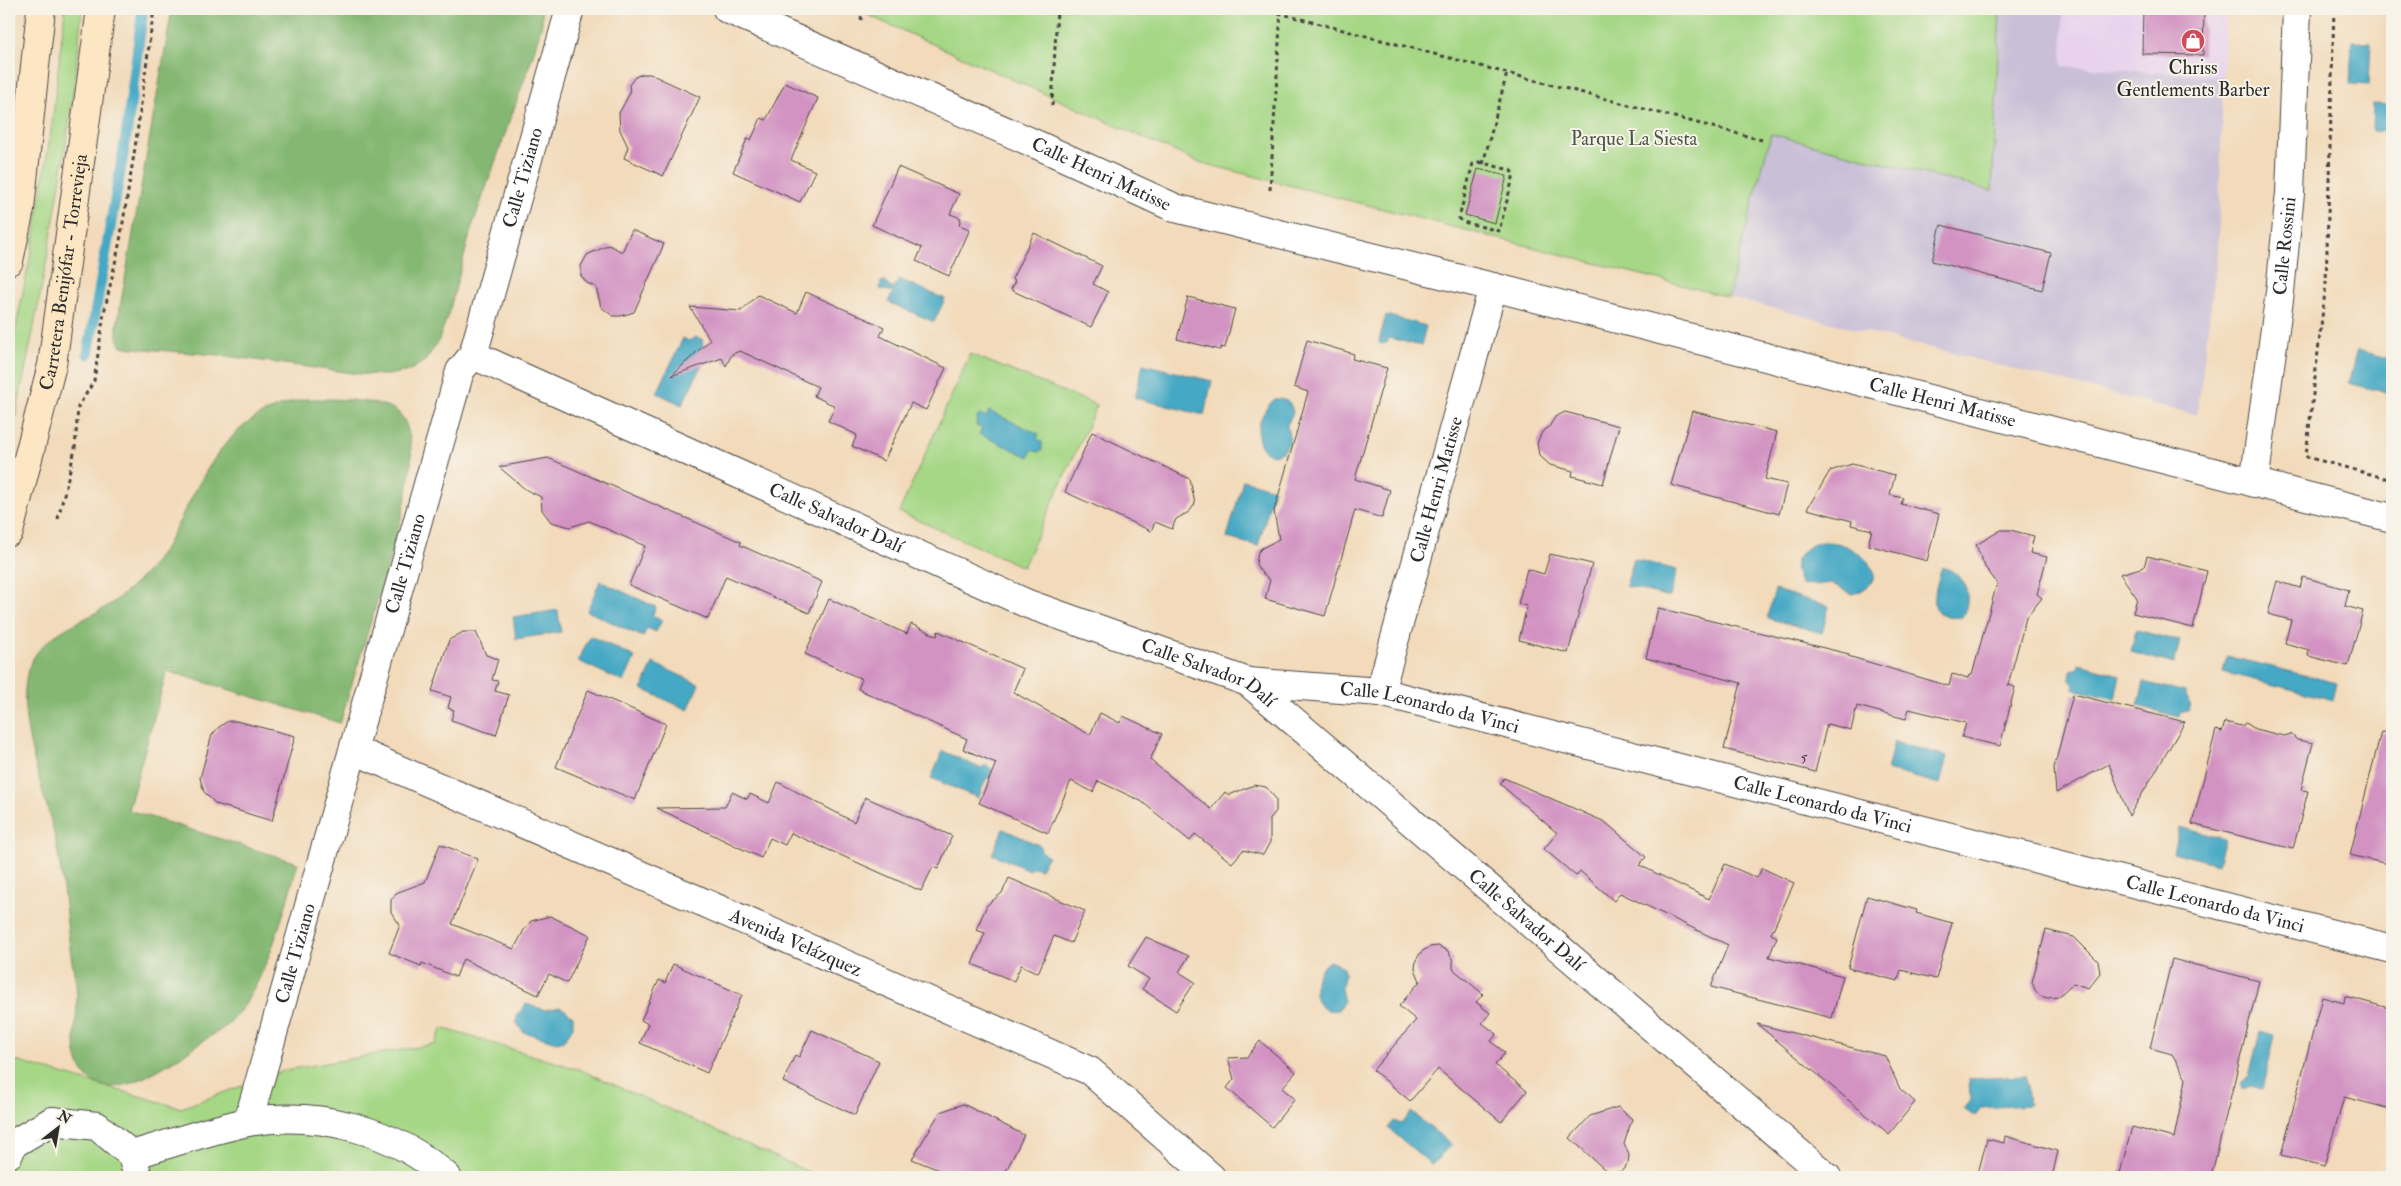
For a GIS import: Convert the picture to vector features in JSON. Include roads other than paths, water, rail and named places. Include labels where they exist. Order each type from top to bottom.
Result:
[{"type":"main road","points":[[9,260],[20,209],[41,9]]},
{"type":"main road","name":"Carretera Benijófar - Torrevieja","points":[[9,532],[52,365],[100,9]]},
{"type":"street","name":"Calle Tiziano","points":[[248,1122],[460,371],[473,356],[570,9]]},
{"type":"street","name":"Calle Henri Matisse","points":[[727,9],[1040,146],[1175,208],[1492,287],[2392,518]]},
{"type":"street","name":"Calle Rossini","points":[[2254,482],[2280,292],[2288,213],[2297,9]]},
{"type":"street","name":"Calle Henri Matisse","points":[[1380,692],[1492,287]]},
{"type":"street","name":"Calle Salvador Dalí","points":[[473,356],[1028,604],[1248,682],[1827,1177]]},
{"type":"street","name":"Calle Leonardo da Vinci","points":[[1248,682],[1380,692],[2392,949]]},
{"type":"street","name":"Avenida Velázquez","points":[[354,750],[1090,1071],[1212,1177]]},
{"type":"street","points":[[9,1154],[13,1144],[52,1121],[97,1126],[135,1166],[248,1122],[282,1119],[316,1120],[350,1126],[383,1137],[413,1153],[447,1177]]},
{"type":"water","points":[[2352,41],[2371,42],[2369,85],[2350,84]]},
{"type":"water","points":[[2373,104],[2392,105],[2392,132],[2372,131]]},
{"type":"water","points":[[899,279],[945,299],[934,322],[888,302],[893,292],[880,289],[881,282],[885,281],[889,287],[894,288]]},
{"type":"water","points":[[1386,315],[1426,326],[1421,346],[1389,338],[1387,343],[1380,344],[1379,341]]},
{"type":"water","points":[[695,337],[702,339],[703,347],[709,350],[682,405],[657,393],[683,338],[689,341]]},
{"type":"water","points":[[2357,350],[2392,359],[2392,394],[2348,383]]},
{"type":"water","points":[[1143,364],[1212,381],[1204,415],[1135,398]]},
{"type":"water","points":[[1275,399],[1282,399],[1288,402],[1293,413],[1287,425],[1290,441],[1284,451],[1274,455],[1266,451],[1261,445],[1258,429],[1264,412]]},
{"type":"water","points":[[989,411],[1039,434],[1037,439],[1042,442],[1042,450],[1038,452],[1032,450],[1029,457],[979,434],[982,428],[976,426],[977,417],[980,415],[986,417]]},
{"type":"water","points":[[1243,480],[1274,489],[1258,546],[1227,538]]},
{"type":"water","points":[[1821,542],[1841,544],[1867,560],[1874,573],[1869,585],[1861,591],[1852,594],[1831,583],[1801,584],[1796,570],[1798,557],[1807,548]]},
{"type":"water","points":[[1634,559],[1677,570],[1670,597],[1626,586]]},
{"type":"water","points":[[1942,567],[1957,574],[1965,586],[1967,601],[1962,617],[1941,615],[1937,610],[1935,595]]},
{"type":"water","points":[[600,581],[656,607],[652,616],[662,620],[656,632],[647,628],[643,637],[587,611]]},
{"type":"water","points":[[1775,590],[1829,606],[1822,633],[1767,618]]},
{"type":"water","points":[[558,610],[561,632],[516,639],[513,617]]},
{"type":"water","points":[[2136,630],[2180,641],[2174,664],[2131,652]]},
{"type":"water","points":[[590,636],[635,657],[624,682],[578,661]]},
{"type":"water","points":[[2227,656],[2337,683],[2333,700],[2223,672]]},
{"type":"water","points":[[653,663],[699,684],[688,710],[642,689]]},
{"type":"water","points":[[2079,664],[2120,675],[2115,699],[2073,689],[2074,685],[2069,677],[2071,670],[2078,668]]},
{"type":"water","points":[[2144,682],[2185,692],[2185,696],[2190,703],[2188,710],[2180,713],[2179,717],[2138,706]]},
{"type":"water","points":[[1894,742],[1947,756],[1940,784],[1887,770]]},
{"type":"water","points":[[943,751],[980,768],[986,765],[991,768],[992,776],[986,779],[978,798],[931,778]]},
{"type":"water","points":[[2179,827],[2225,839],[2218,864],[2173,852]]},
{"type":"water","points":[[1003,829],[1041,846],[1040,850],[1048,856],[1040,869],[1033,867],[1029,870],[992,854]]},
{"type":"water","points":[[1329,961],[1342,966],[1345,974],[1341,989],[1344,1001],[1338,1010],[1329,1010],[1322,1007],[1317,1001],[1315,993],[1318,976],[1322,968]]},
{"type":"water","points":[[526,1004],[545,1010],[561,1007],[573,1016],[573,1027],[564,1040],[557,1042],[523,1032],[516,1022],[517,1016]]},
{"type":"water","points":[[2260,1032],[2275,1036],[2262,1089],[2251,1086],[2242,1089],[2240,1083],[2249,1076]]},
{"type":"water","points":[[2026,1076],[2029,1105],[1981,1108],[1975,1117],[1964,1109],[1970,1100],[1969,1079]]},
{"type":"water","points":[[1411,1112],[1451,1144],[1432,1165],[1388,1128],[1394,1121],[1402,1124]]},
{"type":"waterway","points":[[88,354],[126,137],[143,9]]},
{"type":"place","name":"Chriss Gentlements Barber","points":[[2193,41]]},
{"type":"park label","name":"Parque La Siesta","points":[[1634,139]]}]
